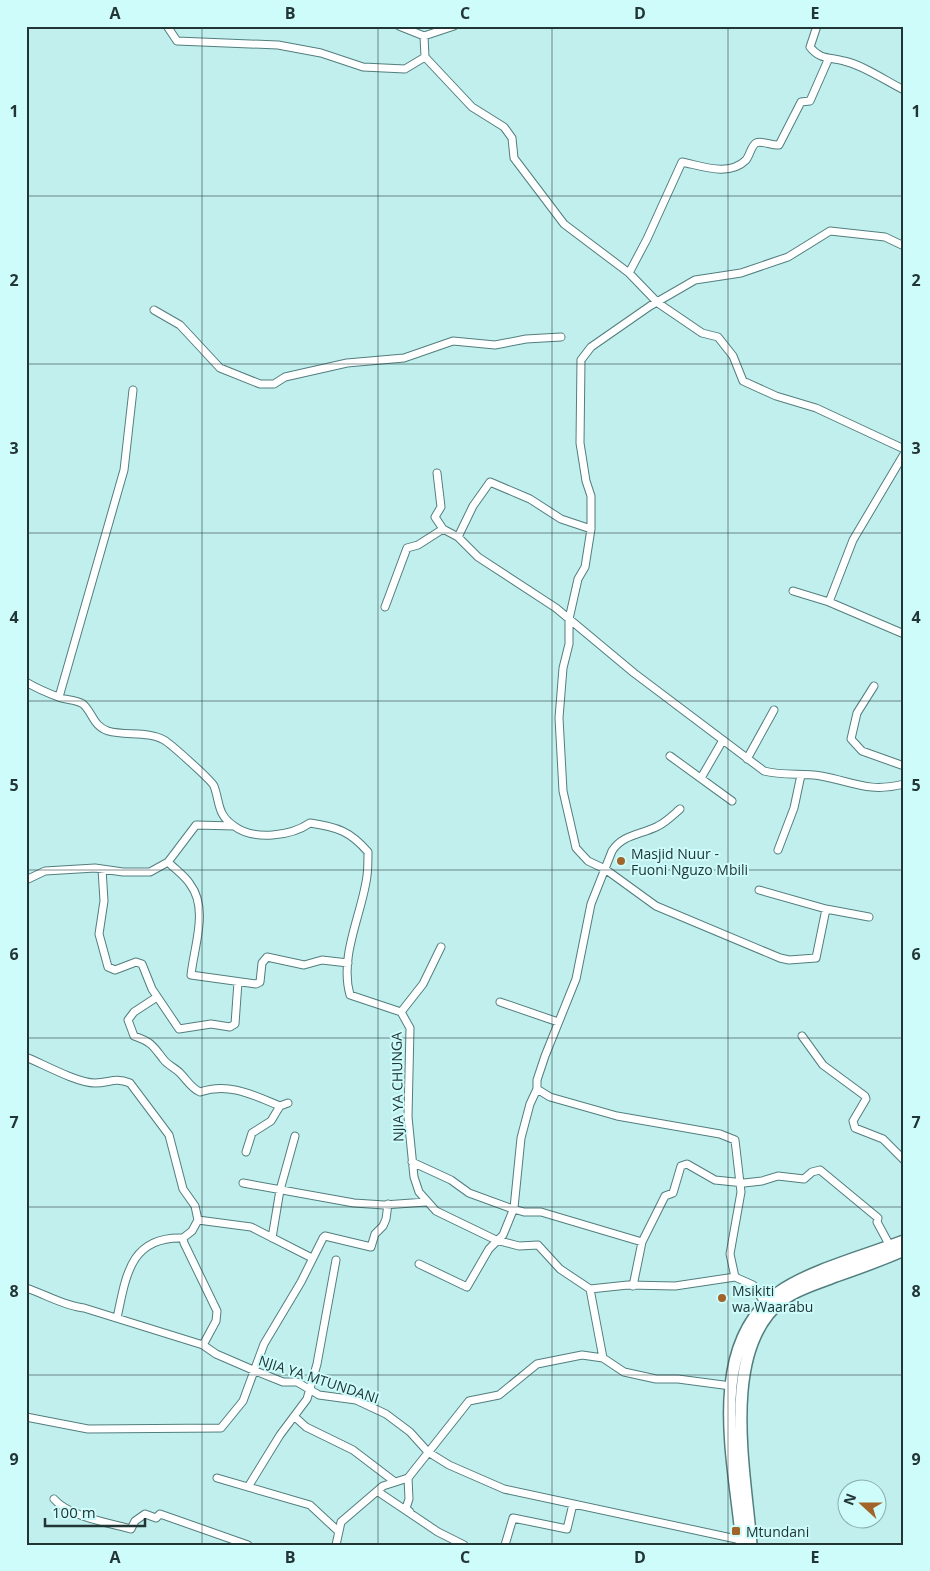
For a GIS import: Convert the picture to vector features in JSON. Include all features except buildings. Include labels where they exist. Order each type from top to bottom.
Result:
[{"type":"main road","points":[[745,1543],[730,1429],[731,1386],[735,1363],[751,1322],[765,1304],[796,1282],[904,1240]]},
{"type":"main road","points":[[745,1543],[740,1405],[745,1367],[756,1336],[774,1308],[798,1291],[904,1250]]},
{"type":"street","points":[[167,26],[177,41],[278,45],[321,53],[363,67],[405,69],[426,57]]},
{"type":"street","points":[[398,26],[424,36],[454,26]]},
{"type":"street","points":[[818,26],[810,47],[816,54],[828,60],[844,60],[904,90]]},
{"type":"street","points":[[424,36],[426,57],[472,107],[504,127],[512,138],[514,158],[564,224],[629,273],[658,303],[702,332],[718,338],[733,356],[744,381],[776,396],[816,408],[904,449]]},
{"type":"street","points":[[629,273],[648,239],[682,162],[714,169],[731,169],[748,158],[754,144],[757,142],[779,145],[801,102],[810,101],[828,60]]},
{"type":"street","points":[[826,909],[816,958],[790,960],[656,906],[606,870],[588,861],[576,848],[563,791],[560,718],[563,668],[569,644],[569,619],[578,579],[584,567],[591,529],[591,496],[586,481],[580,443],[581,360],[591,347],[694,280],[741,273],[788,257],[830,231],[885,237],[904,246]]},
{"type":"street","points":[[154,310],[180,325],[220,368],[260,384],[274,384],[285,377],[339,365],[404,358],[453,341],[495,345],[526,339],[561,337]]},
{"type":"street","points":[[59,697],[114,509],[114,499],[124,470],[133,390]]},
{"type":"street","points":[[829,602],[853,540],[904,454]]},
{"type":"street","points":[[437,473],[441,507],[435,517],[443,529],[458,537],[478,557],[569,619],[648,684],[724,740],[747,760],[764,771],[779,775],[820,776],[856,786],[875,788],[904,784]]},
{"type":"street","points":[[458,537],[473,506],[490,482],[530,499],[561,519],[591,529]]},
{"type":"street","points":[[385,607],[407,548],[418,545],[443,529]]},
{"type":"street","points":[[793,591],[829,602],[904,634]]},
{"type":"street","points":[[26,682],[59,697],[81,703],[89,711],[95,724],[107,731],[138,736],[151,735],[163,739],[207,777],[214,786],[219,808],[234,827]]},
{"type":"street","points":[[874,686],[857,713],[851,738],[862,751],[904,766]]},
{"type":"street","points":[[747,760],[774,710]]},
{"type":"street","points":[[700,778],[724,740]]},
{"type":"street","points":[[670,756],[732,802]]},
{"type":"street","points":[[778,850],[794,808],[801,776]]},
{"type":"street","points":[[419,1264],[466,1287],[496,1240],[503,1235],[514,1208],[514,1187],[521,1138],[530,1104],[537,1089],[539,1074],[558,1022],[576,979],[587,919],[606,870],[617,844],[634,833],[656,827],[680,808]]},
{"type":"street","name":"NJIA YA CHUNGA","points":[[234,827],[257,834],[282,835],[301,829],[310,823],[338,828],[358,841],[368,852],[367,876],[348,963],[350,995],[401,1012],[410,1028],[408,1117],[412,1162],[414,1177],[426,1202],[436,1211],[496,1240],[519,1246],[538,1245],[560,1269],[590,1289]]},
{"type":"street","points":[[26,880],[45,871],[102,870],[150,872],[160,869],[168,862],[196,825],[222,824],[234,827]]},
{"type":"street","points":[[168,862],[190,883],[196,893],[200,913],[191,975],[256,984],[260,982],[262,963],[267,957],[304,966],[322,960],[348,963]]},
{"type":"street","points":[[102,870],[104,901],[99,934],[108,967],[115,970],[136,962],[142,964],[157,997],[179,1029],[211,1024],[230,1027],[235,1024],[238,982]]},
{"type":"street","points":[[759,890],[826,909],[869,917]]},
{"type":"street","points":[[401,1012],[423,984],[441,946]]},
{"type":"street","points":[[157,997],[134,1012],[128,1020],[134,1036],[147,1040],[155,1046],[165,1062],[179,1072],[195,1090],[200,1092],[215,1087],[231,1088],[280,1106]]},
{"type":"street","points":[[500,1002],[558,1022]]},
{"type":"street","points":[[802,1036],[823,1065],[865,1096],[866,1099],[862,1108],[853,1121],[855,1128],[883,1139],[904,1160]]},
{"type":"street","points":[[26,1057],[45,1067],[95,1083],[114,1079],[130,1082],[169,1135],[183,1189],[195,1206],[198,1220],[192,1231],[183,1238],[167,1238],[142,1248],[134,1257],[116,1318]]},
{"type":"street","points":[[537,1089],[550,1097],[617,1116],[729,1136],[735,1140],[741,1192],[730,1254],[735,1277]]},
{"type":"street","points":[[246,1152],[252,1133],[271,1121],[280,1106],[288,1103]]},
{"type":"street","points":[[272,1238],[280,1190],[295,1136]]},
{"type":"street","points":[[412,1162],[451,1180],[469,1193],[524,1212],[535,1211],[594,1226],[642,1242]]},
{"type":"street","points":[[633,1286],[642,1242],[665,1196],[673,1192],[681,1166],[687,1164],[715,1180],[740,1183],[762,1181],[778,1176],[804,1179],[812,1172],[820,1170],[878,1218],[877,1222],[890,1246]]},
{"type":"street","points":[[243,1183],[354,1203],[426,1202]]},
{"type":"street","points":[[26,1417],[88,1429],[221,1428],[243,1402],[264,1344],[325,1236],[372,1248],[375,1234],[383,1226],[386,1219],[388,1204]]},
{"type":"street","points":[[198,1220],[251,1228],[312,1258]]},
{"type":"street","points":[[183,1238],[217,1311],[216,1321],[202,1345]]},
{"type":"street","points":[[248,1487],[280,1435],[295,1417],[310,1389],[336,1260]]},
{"type":"street","points":[[603,1358],[590,1289],[675,1286],[735,1277],[753,1285],[765,1304]]},
{"type":"street","name":"NJIA YA MTUNDANI","points":[[26,1288],[50,1296],[71,1307],[84,1308],[202,1345],[216,1354],[283,1382],[297,1382],[333,1398],[356,1400],[386,1414],[410,1432],[428,1452],[465,1473],[504,1489],[745,1543]]},
{"type":"street","points":[[336,1545],[341,1522],[377,1491],[408,1478],[470,1400],[499,1395],[537,1364],[582,1355],[603,1358],[624,1372],[656,1379],[678,1378],[731,1386]]},
{"type":"street","points":[[295,1417],[306,1427],[353,1450],[395,1482]]},
{"type":"street","points":[[218,1478],[310,1505],[338,1532]]},
{"type":"street","points":[[408,1478],[409,1499],[406,1508],[414,1516]]},
{"type":"street","points":[[377,1491],[438,1532],[464,1545]]},
{"type":"street","points":[[54,1499],[59,1505],[76,1511],[83,1516],[131,1529],[135,1521],[145,1514],[156,1518],[160,1514],[248,1545]]},
{"type":"street","points":[[505,1545],[513,1518],[567,1529],[573,1504]]},
{"type":"place","name":"Masjid Nuur - Fuoni Nguzo Mbili","points":[[621,861]]},
{"type":"place","name":"Msikiti wa Waarabu","points":[[722,1298]]},
{"type":"place","name":"Mtundani","points":[[736,1531]]}]
